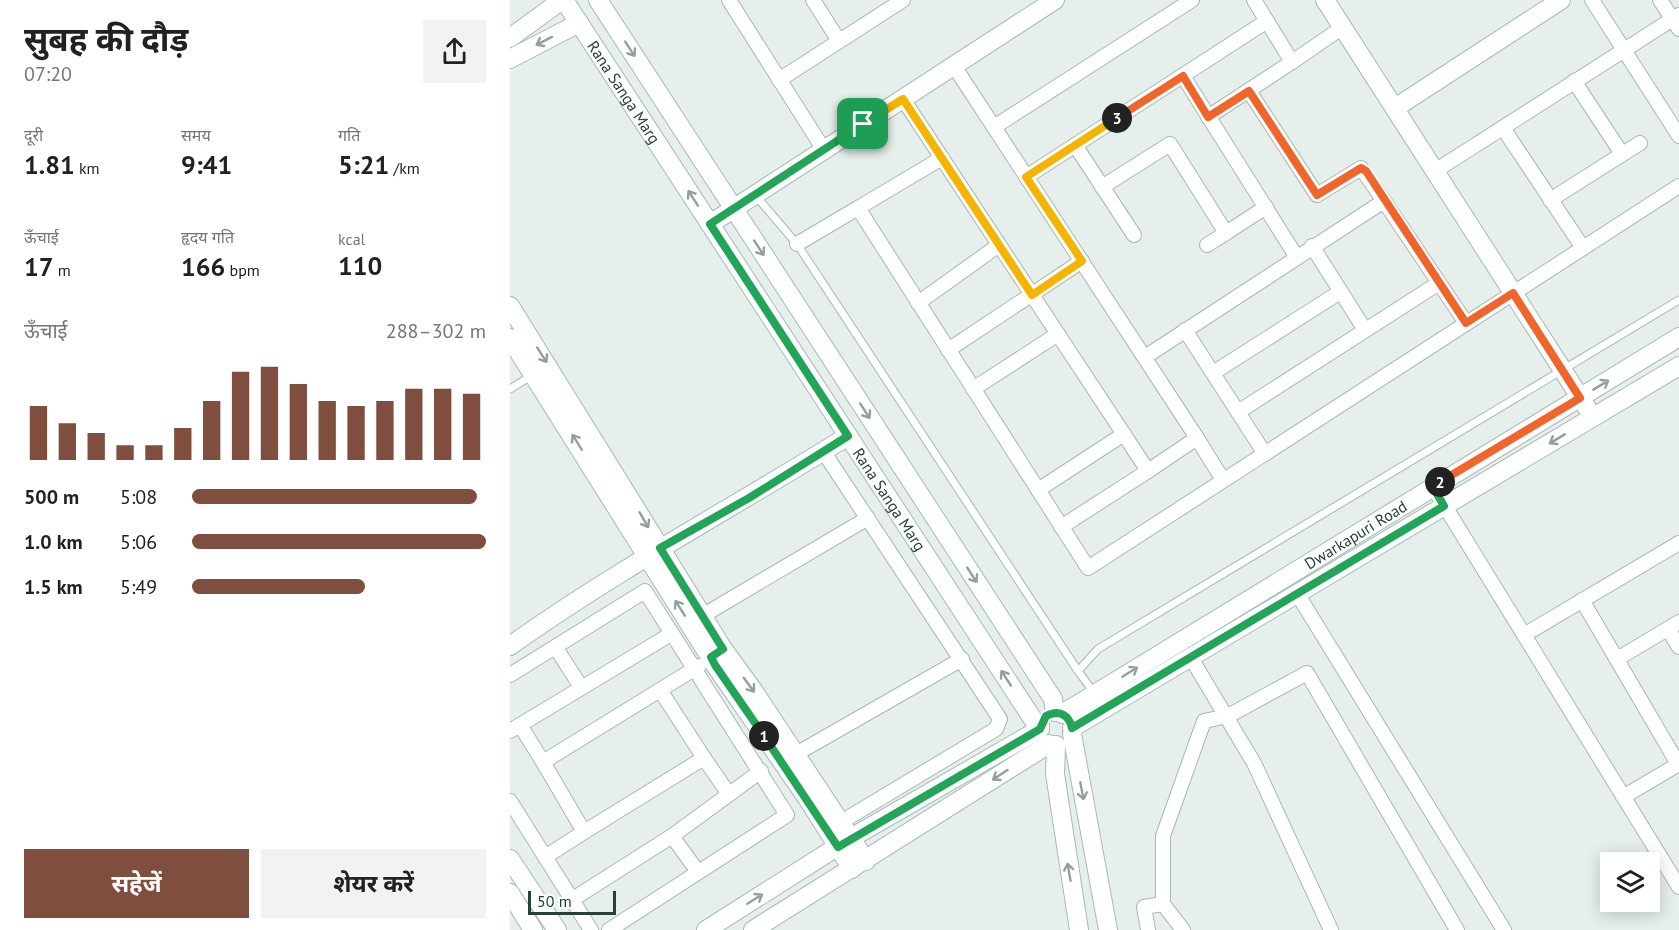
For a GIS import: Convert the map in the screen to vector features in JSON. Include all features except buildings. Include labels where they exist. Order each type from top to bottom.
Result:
[{"type":"street","name":"Rana Sanga Marg","points":[[563,0],[1034,721],[1046,735]]},
{"type":"street","points":[[510,38],[563,0]]},
{"type":"street","name":"Rana Sanga Marg","points":[[598,0],[1053,699],[1065,722],[1107,930]]},
{"type":"street","points":[[729,0],[824,150]]},
{"type":"street","points":[[813,0],[839,41]]},
{"type":"street","points":[[779,80],[903,0]]},
{"type":"street","points":[[994,127],[1192,0]]},
{"type":"street","points":[[1254,0],[1292,62]]},
{"type":"street","points":[[1325,0],[1593,417]]},
{"type":"street","points":[[1395,108],[1561,0]]},
{"type":"street","points":[[1592,0],[1679,136]]},
{"type":"street","points":[[1435,171],[1623,49],[1677,21],[1660,0]]},
{"type":"street","points":[[710,224],[1049,2]]},
{"type":"street","points":[[1026,177],[1267,21]]},
{"type":"street","points":[[510,59],[579,23]]},
{"type":"street","points":[[1208,117],[1343,27]]},
{"type":"street","points":[[954,66],[1224,480]]},
{"type":"street","points":[[1183,76],[1296,256]]},
{"type":"street","points":[[1574,81],[1622,154]]},
{"type":"street","points":[[1249,91],[1317,195],[1361,168],[1466,323]]},
{"type":"street","points":[[903,99],[1148,471]]},
{"type":"street","points":[[1503,128],[1582,248]]},
{"type":"street","points":[[1550,200],[1640,143]]},
{"type":"street","points":[[1102,187],[1170,144],[1226,233]]},
{"type":"street","points":[[1075,145],[1134,235]]},
{"type":"street","points":[[797,244],[942,158]]},
{"type":"street","points":[[858,208],[1088,568],[1679,186]]},
{"type":"street","points":[[1145,357],[1296,256],[1384,201]]},
{"type":"street","points":[[1208,245],[1266,207]]},
{"type":"street","points":[[918,303],[999,245]]},
{"type":"street","points":[[1312,246],[1365,330]]},
{"type":"street","points":[[948,350],[1082,261]]},
{"type":"street","points":[[1238,412],[1439,283]]},
{"type":"street","points":[[1213,373],[1340,292]]},
{"type":"street","points":[[510,306],[654,552],[717,653],[859,865]]},
{"type":"street","points":[[1185,330],[1265,454]]},
{"type":"street","points":[[973,389],[1058,334]]},
{"type":"street","name":"Dwarkapuri Road","points":[[1065,722],[1095,694],[1679,337]]},
{"type":"street","points":[[510,338],[654,552],[702,616],[717,653],[796,754],[842,822],[845,843]]},
{"type":"street","name":"Dwarkapuri Road","points":[[1065,722],[1191,658],[1679,366]]},
{"type":"street","points":[[1038,490],[1124,434]]},
{"type":"street","points":[[510,646],[654,552],[749,498],[848,436]]},
{"type":"street","points":[[1061,527],[1197,438]]},
{"type":"street","points":[[823,451],[998,714],[999,725],[996,729],[842,822]]},
{"type":"street","points":[[1433,487],[1679,887]]},
{"type":"street","points":[[702,616],[868,518]]},
{"type":"street","points":[[1524,635],[1679,543]]},
{"type":"street","points":[[510,675],[645,591],[787,815],[609,930]]},
{"type":"street","points":[[1298,595],[1504,930]]},
{"type":"street","points":[[1582,600],[1679,764],[1623,797]]},
{"type":"street","points":[[1617,659],[1674,626],[1679,647]]},
{"type":"street","points":[[584,832],[543,762],[515,728],[671,634]]},
{"type":"street","points":[[556,648],[581,687]]},
{"type":"street","points":[[543,762],[694,670],[717,653]]},
{"type":"street","points":[[1191,658],[1228,716],[1254,763],[1331,930]]},
{"type":"street","points":[[796,754],[962,659]]},
{"type":"street","points":[[1184,930],[1163,904],[1163,836],[1204,722],[1228,716],[1307,673],[1457,930]]},
{"type":"street","points":[[660,690],[728,793]]},
{"type":"street","points":[[706,930],[845,843],[1046,735],[1066,742],[1065,722],[1046,716],[1046,735],[1055,774],[1078,930]]},
{"type":"street","points":[[753,930],[859,865],[1046,735]]},
{"type":"street","points":[[544,857],[704,758]]},
{"type":"street","points":[[573,899],[672,836],[761,771]]},
{"type":"street","points":[[510,801],[591,930]]},
{"type":"street","points":[[672,836],[698,872]]},
{"type":"street","points":[[510,859],[557,930]]},
{"type":"street","points":[[510,892],[533,930]]},
{"type":"street","points":[[1148,930],[1144,907],[1163,904]]},
{"type":"lane","points":[[755,194],[797,244],[1095,694]]},
{"type":"lane","points":[[1078,671],[1098,649],[1679,300]]},
{"type":"lane","points":[[510,389],[534,375]]},
{"type":"route","points":[[1183,76],[1208,117],[1249,91],[1317,195],[1354,171],[1361,168],[1366,171],[1466,323],[1513,293],[1580,398],[1433,487],[1444,506],[1374,549],[1072,728],[1066,716],[1056,712],[1050,713],[1043,719],[1040,729],[838,847],[715,665],[711,657],[723,649],[660,548],[749,498],[848,436],[710,224],[863,124],[903,99],[1032,295],[1082,261],[1026,177],[1183,76]]}]
